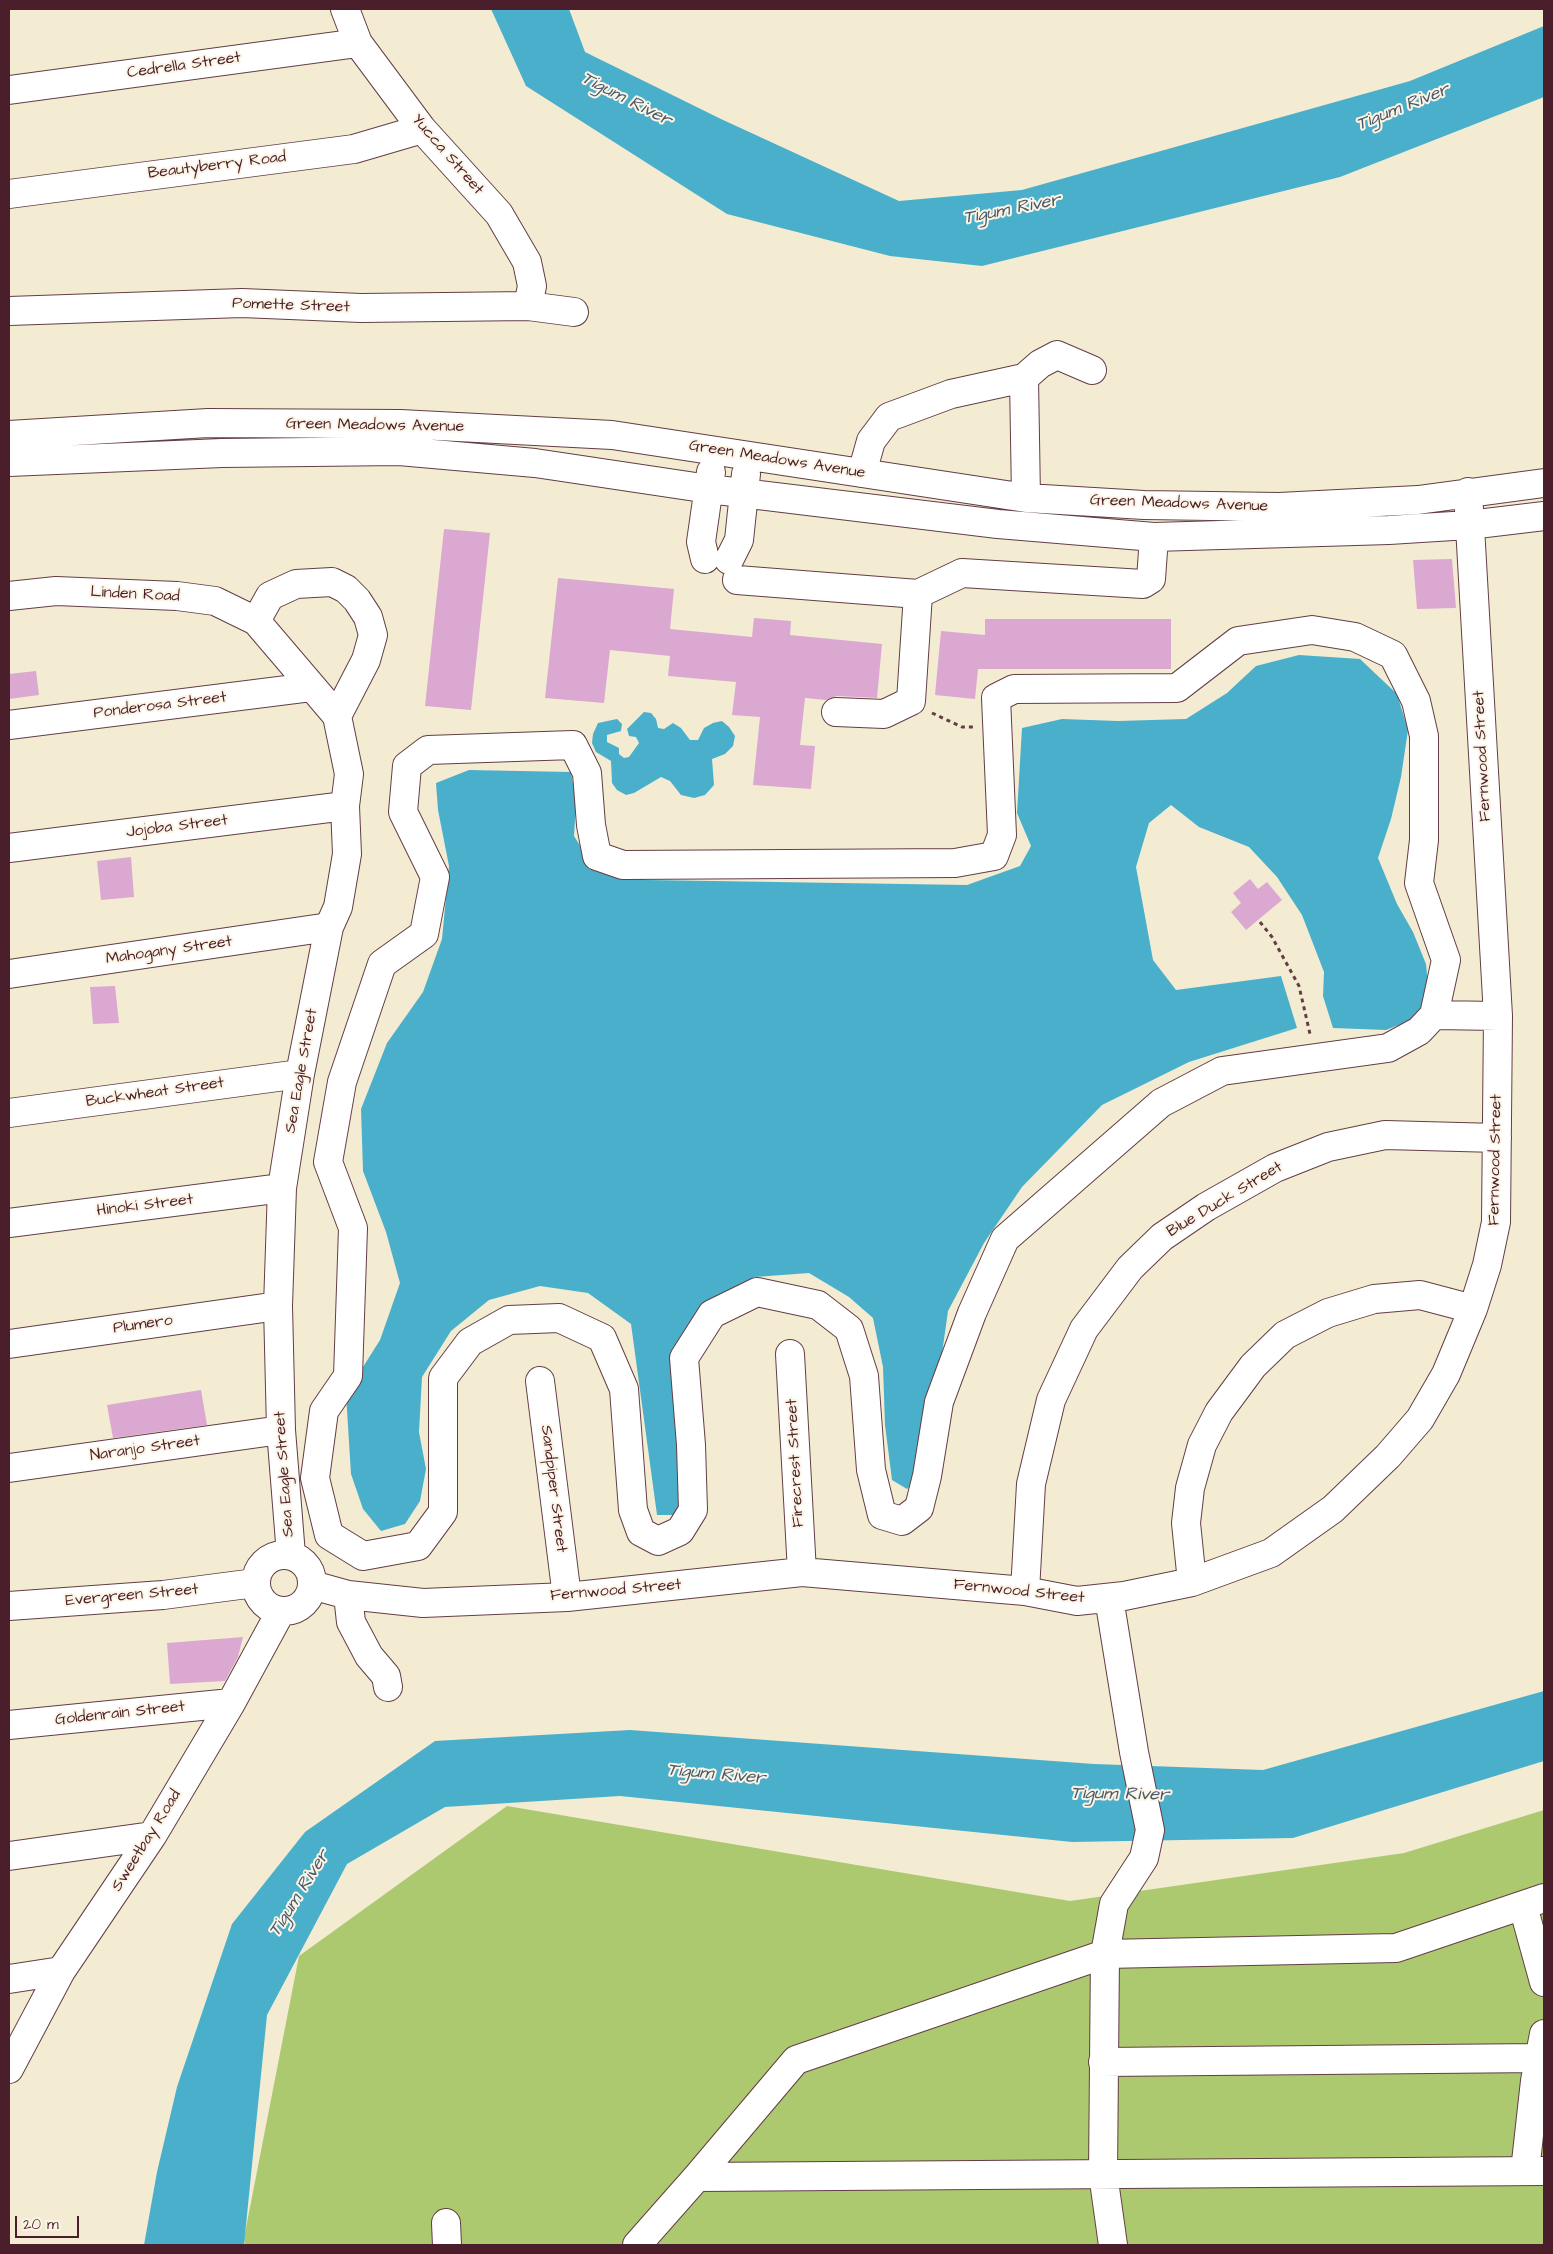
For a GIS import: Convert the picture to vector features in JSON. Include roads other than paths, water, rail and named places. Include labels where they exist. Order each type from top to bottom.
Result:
[{"type":"street","name":"Yucca Street","points":[[345,9],[358,43],[422,129],[499,214],[527,262],[532,286],[528,306]]},
{"type":"street","name":"Cedrella Street","points":[[9,90],[358,43]]},
{"type":"street","name":"Beautyberry Road","points":[[9,194],[354,148],[422,129]]},
{"type":"street","name":"Pomette Street","points":[[9,310],[242,303],[361,308],[528,306],[574,312]]},
{"type":"street","points":[[862,473],[871,441],[889,417],[951,394],[1024,378],[1040,364],[1057,355],[1092,370]]},
{"type":"street","points":[[1024,378],[1026,498]]},
{"type":"street","name":"Green Meadows Avenue","points":[[9,435],[208,423],[400,424],[612,435],[1026,498],[1144,505],[1279,507],[1418,500],[1544,483]]},
{"type":"street","name":"Green Meadows Avenue","points":[[9,462],[222,453],[398,451],[535,463],[709,489],[998,524],[1154,537],[1244,536],[1469,525],[1544,516]]},
{"type":"street","points":[[715,451],[701,542],[724,566],[918,594],[962,573],[1143,584],[1151,579],[1154,537]]},
{"type":"street","points":[[724,566],[739,540],[747,455]]},
{"type":"street","name":"Fernwood Street","points":[[312,1585],[348,1595],[423,1603],[567,1597],[802,1572],[1025,1591],[1077,1601],[1109,1598],[1192,1582],[1271,1553],[1333,1509],[1388,1456],[1420,1419],[1446,1374],[1473,1309],[1487,1265],[1496,1222],[1498,1016],[1468,492]]},
{"type":"street","points":[[256,621],[270,596],[296,584],[332,582],[346,589],[357,600],[368,617],[373,635],[366,660],[336,716]]},
{"type":"street","name":"Linden Road","points":[[9,596],[56,591],[177,596],[215,601],[256,621]]},
{"type":"street","points":[[836,712],[884,714],[912,701],[918,594]]},
{"type":"street","name":"Sea Eagle Street","points":[[256,621],[336,716],[349,774],[345,806],[348,854],[338,907],[329,928],[300,1074],[282,1188],[278,1306],[281,1430],[291,1555]]},
{"type":"street","points":[[1434,1015],[1446,960],[1419,883],[1424,840],[1424,736],[1416,701],[1393,655],[1355,637],[1312,630],[1238,641],[1177,688],[1014,689],[996,698],[1002,835],[994,856],[955,863],[623,865],[597,856],[591,825],[587,773],[573,745],[428,750],[407,766],[403,812],[435,878],[424,934],[382,964],[342,1082],[328,1162],[353,1228],[348,1376],[324,1411],[315,1478],[329,1535],[363,1556],[418,1546],[442,1512],[444,1378],[470,1342],[509,1320],[559,1318],[602,1338],[624,1389],[633,1510],[641,1532],[658,1541],[680,1532],[693,1510],[691,1445],[684,1358],[712,1314],[757,1292],[818,1305],[849,1329],[864,1376],[871,1470],[882,1515],[902,1521],[919,1508],[927,1476],[940,1402],[972,1313],[1005,1239],[1161,1103],[1222,1071],[1388,1048],[1419,1032],[1434,1015],[1498,1016]]},
{"type":"street","name":"Ponderosa Street","points":[[9,726],[311,687]]},
{"type":"street","name":"Jojoba Street","points":[[9,848],[345,806]]},
{"type":"street","name":"Mahogany Street","points":[[9,974],[329,928]]},
{"type":"street","name":"Buckwheat Street","points":[[9,1113],[300,1074]]},
{"type":"street","name":"Blue Duck Street","points":[[1025,1591],[1031,1484],[1051,1400],[1084,1329],[1136,1262],[1162,1238],[1206,1208],[1275,1168],[1328,1147],[1385,1135],[1497,1138]]},
{"type":"street","name":"Hinoki Street","points":[[9,1223],[282,1188]]},
{"type":"street","points":[[1192,1582],[1186,1523],[1190,1488],[1202,1445],[1219,1412],[1253,1366],[1285,1335],[1328,1313],[1374,1299],[1420,1295],[1473,1309]]},
{"type":"street","name":"Plumero","points":[[9,1344],[278,1306]]},
{"type":"street","name":"Firecrest Street","points":[[790,1354],[802,1572]]},
{"type":"street","name":"Sandpiper Street","points":[[540,1381],[567,1597]]},
{"type":"street","name":"Naranjo Street","points":[[9,1468],[281,1430]]},
{"type":"street","points":[[280,1554],[291,1555],[304,1563],[312,1577],[312,1585],[305,1601],[298,1607],[281,1611],[271,1609],[262,1603],[255,1583],[262,1564],[270,1557],[280,1554]]},
{"type":"street","name":"Evergreen Street","points":[[9,1606],[163,1595],[255,1583]]},
{"type":"street","points":[[348,1595],[351,1622],[369,1656],[386,1676],[388,1687]]},
{"type":"street","points":[[1109,1598],[1134,1752],[1150,1830],[1144,1858],[1114,1904],[1105,1954],[1103,2062],[1104,2174],[1113,2245]]},
{"type":"street","name":"Sweetbay Road","points":[[9,2069],[61,1971],[152,1836],[231,1703],[281,1611]]},
{"type":"street","name":"Goldenrain Street","points":[[9,1725],[231,1703]]},
{"type":"street","points":[[9,1856],[152,1836]]},
{"type":"street","points":[[637,2245],[697,2178],[796,2060],[1105,1954],[1396,1948],[1534,1902],[1544,1982]]},
{"type":"street","points":[[9,1979],[61,1971]]},
{"type":"street","points":[[697,2178],[1535,2171],[1542,2046],[1103,2062]]},
{"type":"water","name":"Tigum River","points":[[491,9],[569,9],[585,52],[721,119],[899,201],[1022,190],[1410,81],[1544,26],[1544,97],[1340,177],[982,266],[890,256],[727,214],[526,86]]},
{"type":"water","points":[[1299,655],[1360,659],[1397,694],[1408,730],[1401,777],[1391,819],[1378,858],[1397,904],[1413,932],[1426,964],[1429,995],[1414,1019],[1386,1030],[1333,1028],[1323,996],[1324,972],[1302,915],[1277,877],[1249,847],[1199,827],[1171,805],[1149,823],[1136,867],[1153,960],[1176,990],[1281,976],[1297,1028],[1189,1062],[1102,1105],[1022,1187],[984,1243],[948,1311],[937,1389],[919,1478],[907,1489],[892,1480],[885,1425],[883,1367],[873,1318],[849,1297],[809,1273],[755,1277],[702,1314],[681,1515],[657,1515],[631,1324],[588,1293],[540,1286],[489,1300],[451,1331],[422,1377],[419,1432],[426,1469],[420,1501],[405,1524],[381,1531],[363,1509],[351,1474],[346,1394],[380,1340],[400,1283],[386,1232],[363,1171],[361,1109],[387,1043],[423,992],[442,939],[449,866],[438,810],[436,783],[469,770],[571,772],[576,803],[574,836],[593,866],[648,880],[967,885],[1020,866],[1031,846],[1017,813],[1022,728],[1062,719],[1118,721],[1186,719],[1227,693],[1256,666]]},
{"type":"water","points":[[644,712],[651,713],[656,719],[658,728],[664,729],[673,723],[681,728],[690,740],[698,740],[704,728],[713,723],[722,721],[729,727],[735,736],[733,746],[725,754],[712,759],[714,785],[705,795],[694,798],[681,795],[670,781],[661,777],[634,793],[626,795],[617,790],[612,783],[611,761],[596,752],[592,743],[593,734],[598,723],[617,719],[622,724],[621,731],[607,735],[607,742],[619,748],[619,754],[624,758],[629,757],[639,743],[636,737],[629,736],[627,729]]},
{"type":"water","name":"Tigum River","points":[[1544,1691],[1544,1761],[1293,1838],[1072,1842],[620,1796],[445,1807],[347,1864],[267,2015],[244,2245],[144,2245],[157,2172],[177,2087],[232,1924],[305,1832],[435,1741],[630,1730],[1094,1764],[1263,1770]]}]
